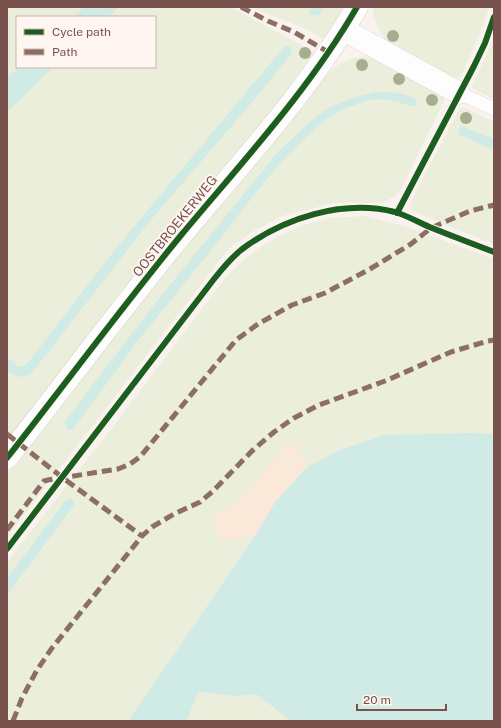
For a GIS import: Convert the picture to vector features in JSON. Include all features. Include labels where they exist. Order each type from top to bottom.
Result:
[{"type":"street","name":"OOSTBROEKERWEG","points":[[7,458],[175,243],[283,114],[344,30],[357,7]]},
{"type":"street","points":[[344,30],[458,93]]},
{"type":"lane","points":[[458,93],[494,109]]},
{"type":"green space","points":[[7,7],[231,7],[313,52],[267,116],[72,356],[7,440]]},
{"type":"green space","points":[[251,7],[344,7],[325,37],[322,38],[302,27]]},
{"type":"green space","points":[[373,7],[489,7],[484,24],[462,74],[458,78],[454,79],[385,39],[375,20]]},
{"type":"green space","points":[[494,38],[494,99],[473,89],[472,86]]},
{"type":"green space","points":[[365,56],[444,97],[444,101],[400,191],[395,196],[382,203],[334,203],[282,216],[252,232],[231,247],[7,537],[7,474],[165,270],[283,130],[329,72],[350,59]]},
{"type":"green space","points":[[463,107],[494,122],[494,244],[411,210],[410,205],[412,199],[460,108]]},
{"type":"green space","points":[[364,216],[407,227],[494,259],[494,434],[384,435],[340,450],[307,467],[275,502],[256,535],[128,721],[7,721],[7,562],[115,424],[226,277],[237,266],[250,255],[277,237],[307,224],[339,217]]},
{"type":"green space","points":[[198,692],[237,696],[256,694],[291,721],[187,721]]},
{"type":"sand","points":[[297,444],[307,467],[275,502],[256,535],[221,542],[213,520],[224,508],[238,502],[286,446]]},
{"type":"water","points":[[84,7],[119,7],[109,16],[74,16]]},
{"type":"water","points":[[312,7],[324,7],[320,14],[315,16],[310,14]]},
{"type":"water","points":[[288,46],[292,50],[292,53],[253,101],[150,221],[35,369],[28,375],[21,377],[7,370],[7,357],[18,367],[24,366],[30,360],[117,247],[284,47]]},
{"type":"water","points":[[18,68],[52,68],[7,112],[7,78]]},
{"type":"water","points":[[376,92],[398,93],[408,96],[417,101],[416,106],[384,99],[369,100],[343,109],[328,118],[316,128],[286,157],[260,187],[137,342],[73,429],[69,430],[66,427],[65,421],[157,301],[276,154],[312,120],[327,109],[351,98]]},
{"type":"water","points":[[461,126],[494,139],[494,150],[460,135],[458,131]]},
{"type":"water","points":[[471,433],[494,434],[494,721],[291,721],[256,694],[237,696],[198,692],[187,721],[128,721],[256,535],[275,502],[307,467],[340,450],[384,435]]},
{"type":"water","points":[[71,498],[74,502],[73,507],[7,595],[7,578],[66,500]]},
{"type":"marked path","points":[[241,7],[294,32],[328,52]]},
{"type":"marked path","points":[[7,530],[44,481],[118,469],[130,464],[140,457],[236,340],[258,324],[292,305],[325,293],[370,269],[411,244],[431,228],[470,211],[494,205]]},
{"type":"marked path","points":[[13,721],[22,698],[37,670],[52,648],[142,536],[152,527],[174,514],[200,502],[212,492],[252,451],[274,432],[294,418],[319,405],[385,381],[451,352],[494,340]]},
{"type":"marked path","points":[[7,434],[63,478],[142,536]]},
{"type":"cycle path","points":[[7,458],[182,234],[252,152],[297,96],[338,38],[357,7]]},
{"type":"cycle path","points":[[397,213],[474,66],[485,43],[494,17]]},
{"type":"cycle path","points":[[7,549],[217,275],[237,253],[258,239],[294,220],[314,214],[355,208],[375,209],[395,212],[494,252]]}]
